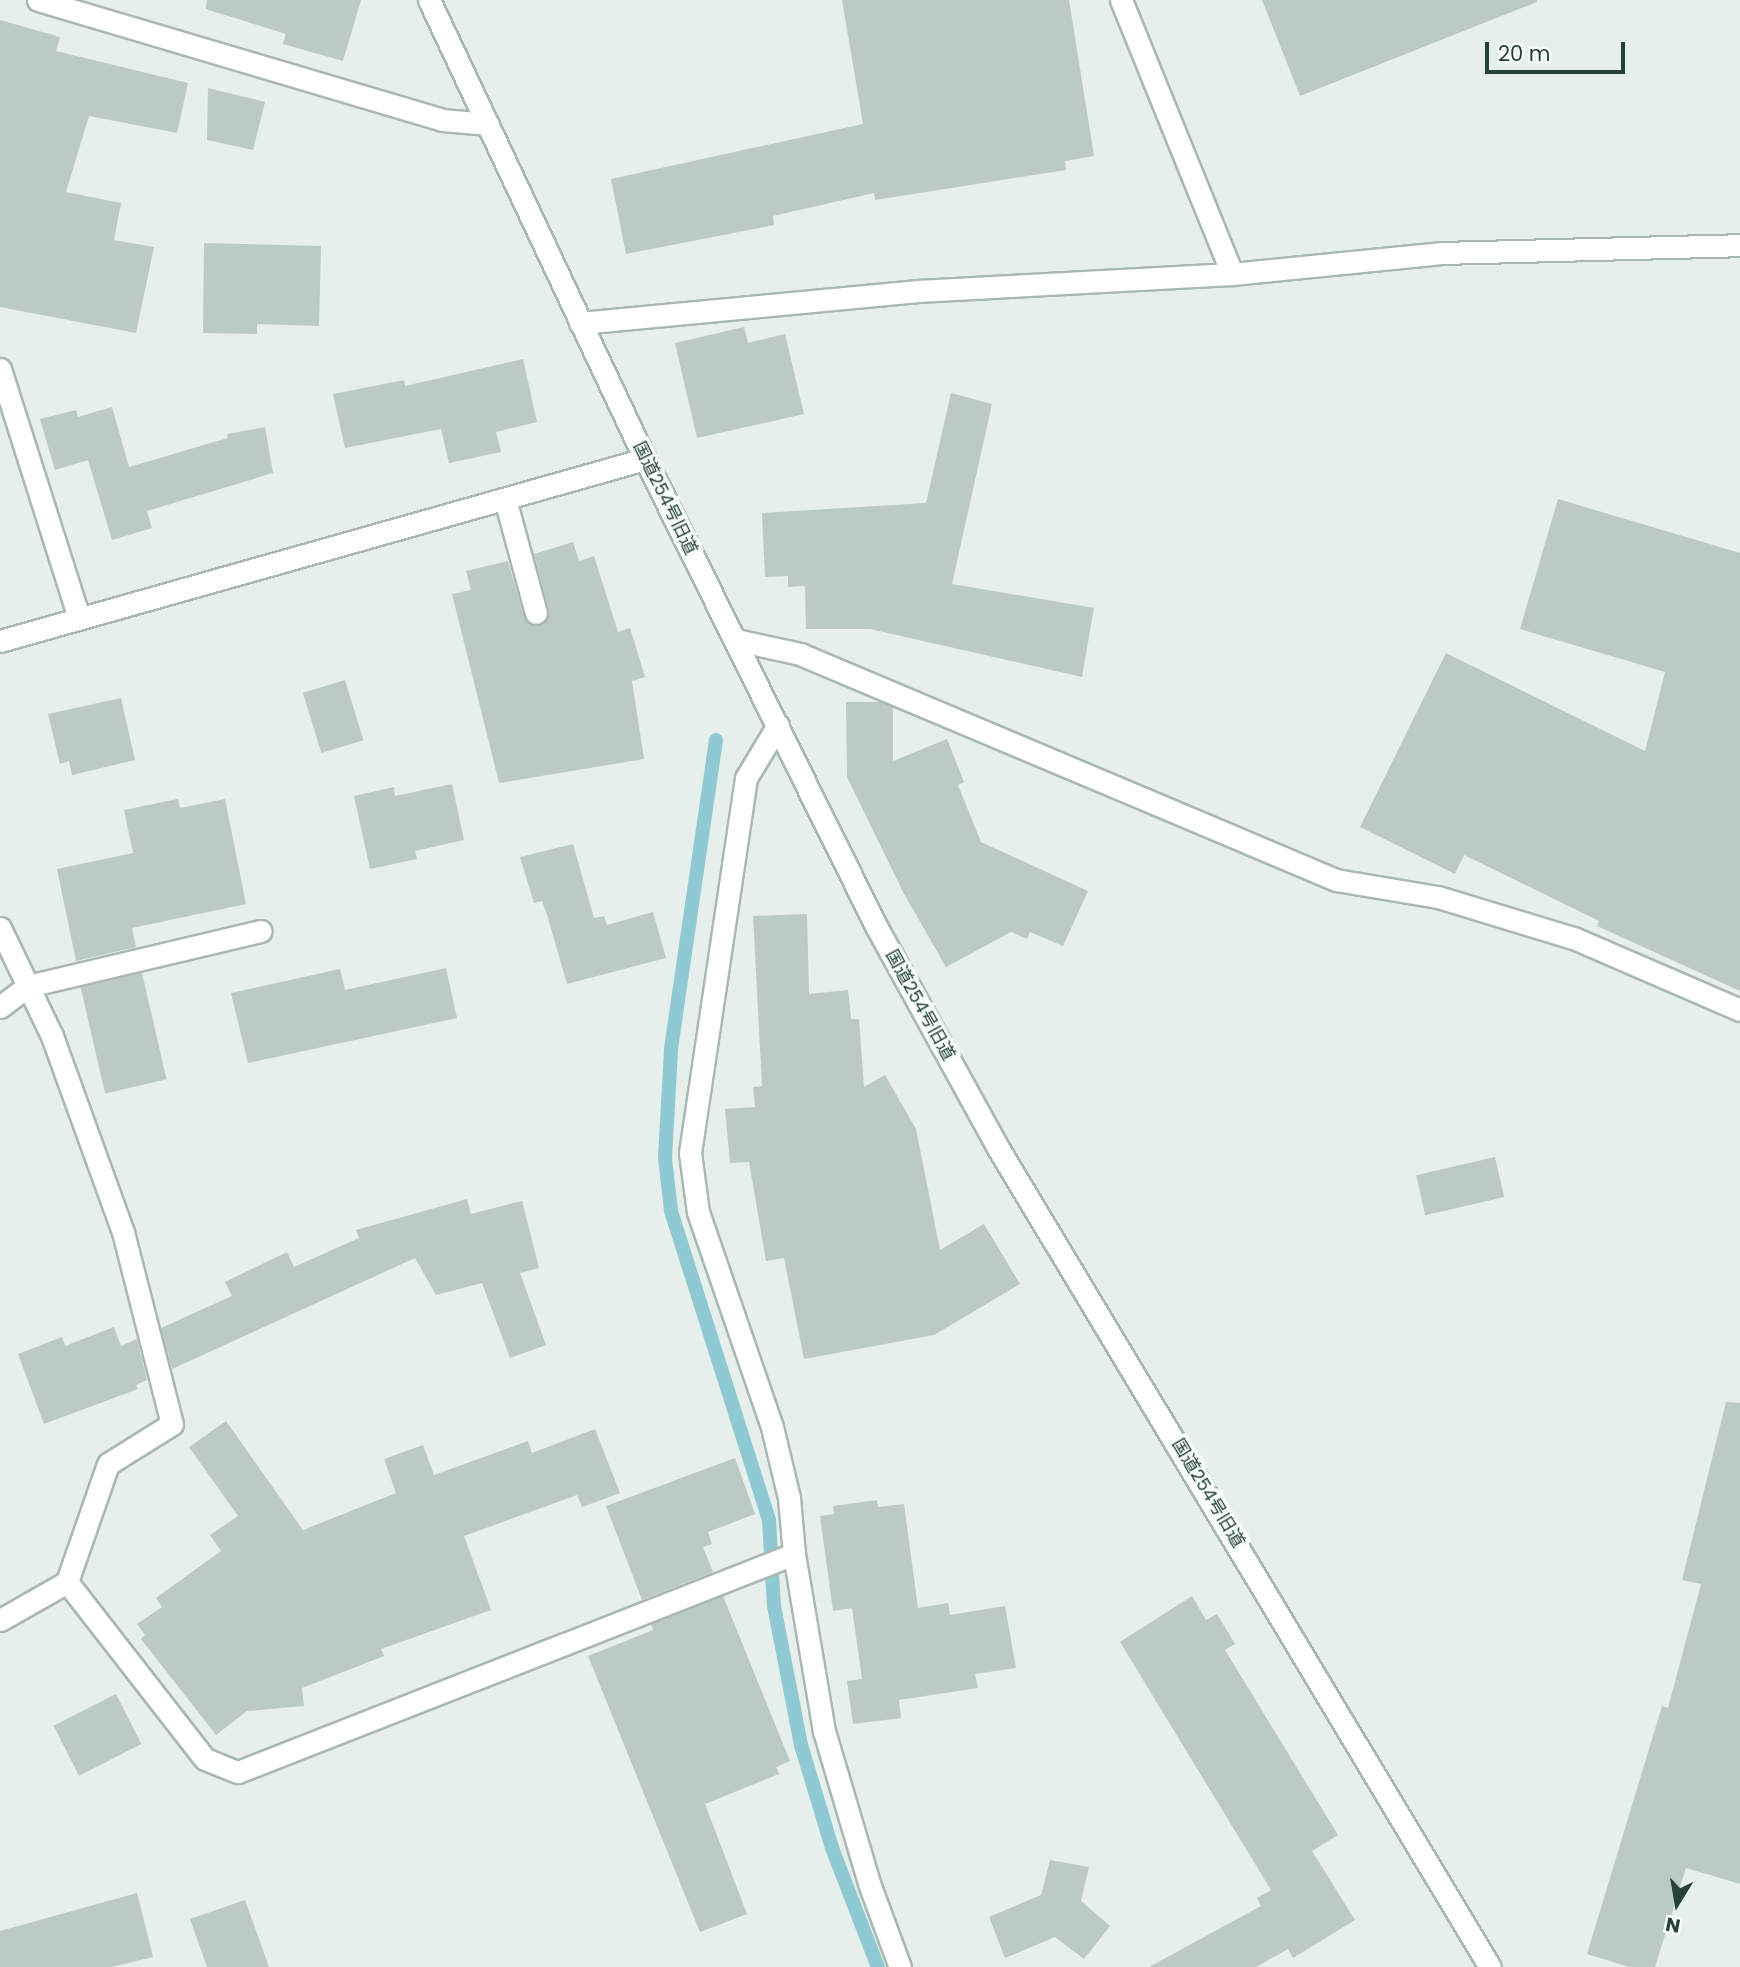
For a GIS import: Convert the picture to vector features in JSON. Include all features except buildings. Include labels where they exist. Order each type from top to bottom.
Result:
[{"type":"street","points":[[38,0],[442,120],[488,124]]},
{"type":"street","name":"国道254号旧道","points":[[429,0],[645,459],[876,926],[998,1148],[1490,1967]]},
{"type":"street","points":[[1121,0],[1232,274]]},
{"type":"street","points":[[580,323],[918,292],[1232,274],[1441,253],[1740,245]]},
{"type":"street","points":[[0,369],[79,618]]},
{"type":"street","points":[[0,641],[645,459]]},
{"type":"street","points":[[505,499],[537,613]]},
{"type":"street","points":[[736,640],[800,654],[1336,880],[1438,897],[1576,939],[1740,1010]]},
{"type":"street","points":[[778,725],[746,778],[690,1153],[698,1212],[772,1427],[789,1498],[793,1554],[824,1731],[870,1886],[900,1967]]},
{"type":"street","points":[[0,928],[52,1036],[123,1231],[172,1424],[108,1464],[67,1582],[0,1620]]},
{"type":"street","points":[[0,1006],[28,986],[261,930]]},
{"type":"street","points":[[67,1582],[205,1759],[237,1772],[793,1554]]},
{"type":"waterway","points":[[716,740],[671,1050],[665,1158],[671,1211],[769,1520],[774,1606],[801,1745],[832,1848],[878,1967]]}]
